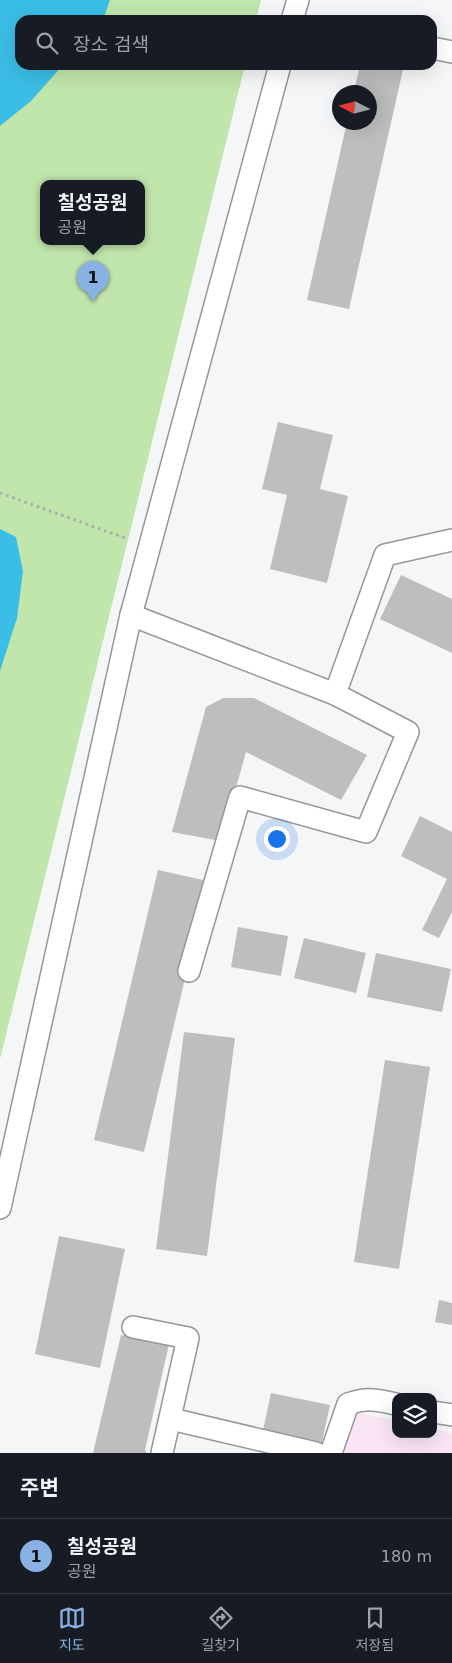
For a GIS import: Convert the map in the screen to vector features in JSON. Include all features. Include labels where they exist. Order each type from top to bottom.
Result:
[{"type":"street","points":[[294,15],[298,0]]},
{"type":"street","points":[[437,49],[452,52]]},
{"type":"street","points":[[0,1208],[131,615],[279,70]]},
{"type":"street","points":[[335,694],[385,555],[452,540]]},
{"type":"street","points":[[131,615],[335,694],[408,732],[366,832],[240,797],[189,970]]},
{"type":"street","points":[[133,1327],[188,1338],[162,1453]]},
{"type":"street","points":[[331,1453],[348,1404],[372,1399],[392,1403]]},
{"type":"street","points":[[437,1413],[452,1415]]},
{"type":"street","points":[[171,1419],[316,1453]]},
{"type":"path","points":[[0,493],[128,539]]},
{"type":"shaded area","points":[[355,1412],[392,1420],[392,1438],[437,1438],[437,1430],[452,1433],[452,1453],[339,1453]]},
{"type":"green space","points":[[0,0],[261,0],[257,15],[15,15],[15,70],[244,70],[0,1059]]},
{"type":"water","points":[[0,0],[110,0],[105,15],[15,15],[15,70],[59,70],[31,101],[0,126]]},
{"type":"water","points":[[0,529],[16,537],[23,571],[17,618],[0,671]]},
{"type":"building","points":[[359,70],[403,70],[349,309],[307,300],[345,130],[377,130],[377,85],[356,85]]},
{"type":"building","points":[[278,422],[333,435],[320,489],[348,496],[327,583],[270,569],[287,495],[262,489]]},
{"type":"building","points":[[401,575],[452,599],[452,653],[380,619]]},
{"type":"building","points":[[223,698],[254,698],[367,755],[341,800],[246,752],[221,841],[172,832],[206,707]]},
{"type":"building","points":[[420,816],[452,832],[452,912],[439,938],[422,930],[447,879],[401,856]]},
{"type":"building","points":[[158,870],[208,881],[144,1152],[94,1140]]},
{"type":"building","points":[[238,927],[288,936],[281,976],[231,967]]},
{"type":"building","points":[[304,938],[366,953],[356,993],[294,978]]},
{"type":"building","points":[[376,953],[451,969],[442,1012],[367,997]]},
{"type":"building","points":[[184,1032],[235,1038],[207,1256],[156,1249]]},
{"type":"building","points":[[385,1060],[430,1067],[399,1269],[354,1262]]},
{"type":"building","points":[[59,1236],[125,1249],[100,1368],[35,1354]]},
{"type":"building","points":[[439,1300],[452,1303],[452,1325],[435,1322]]},
{"type":"building","points":[[121,1335],[169,1344],[145,1450],[147,1453],[93,1453]]},
{"type":"building","points":[[271,1393],[330,1405],[322,1442],[263,1430]]},
{"type":"place","name":"칠성공원","points":[[93,302]]}]
